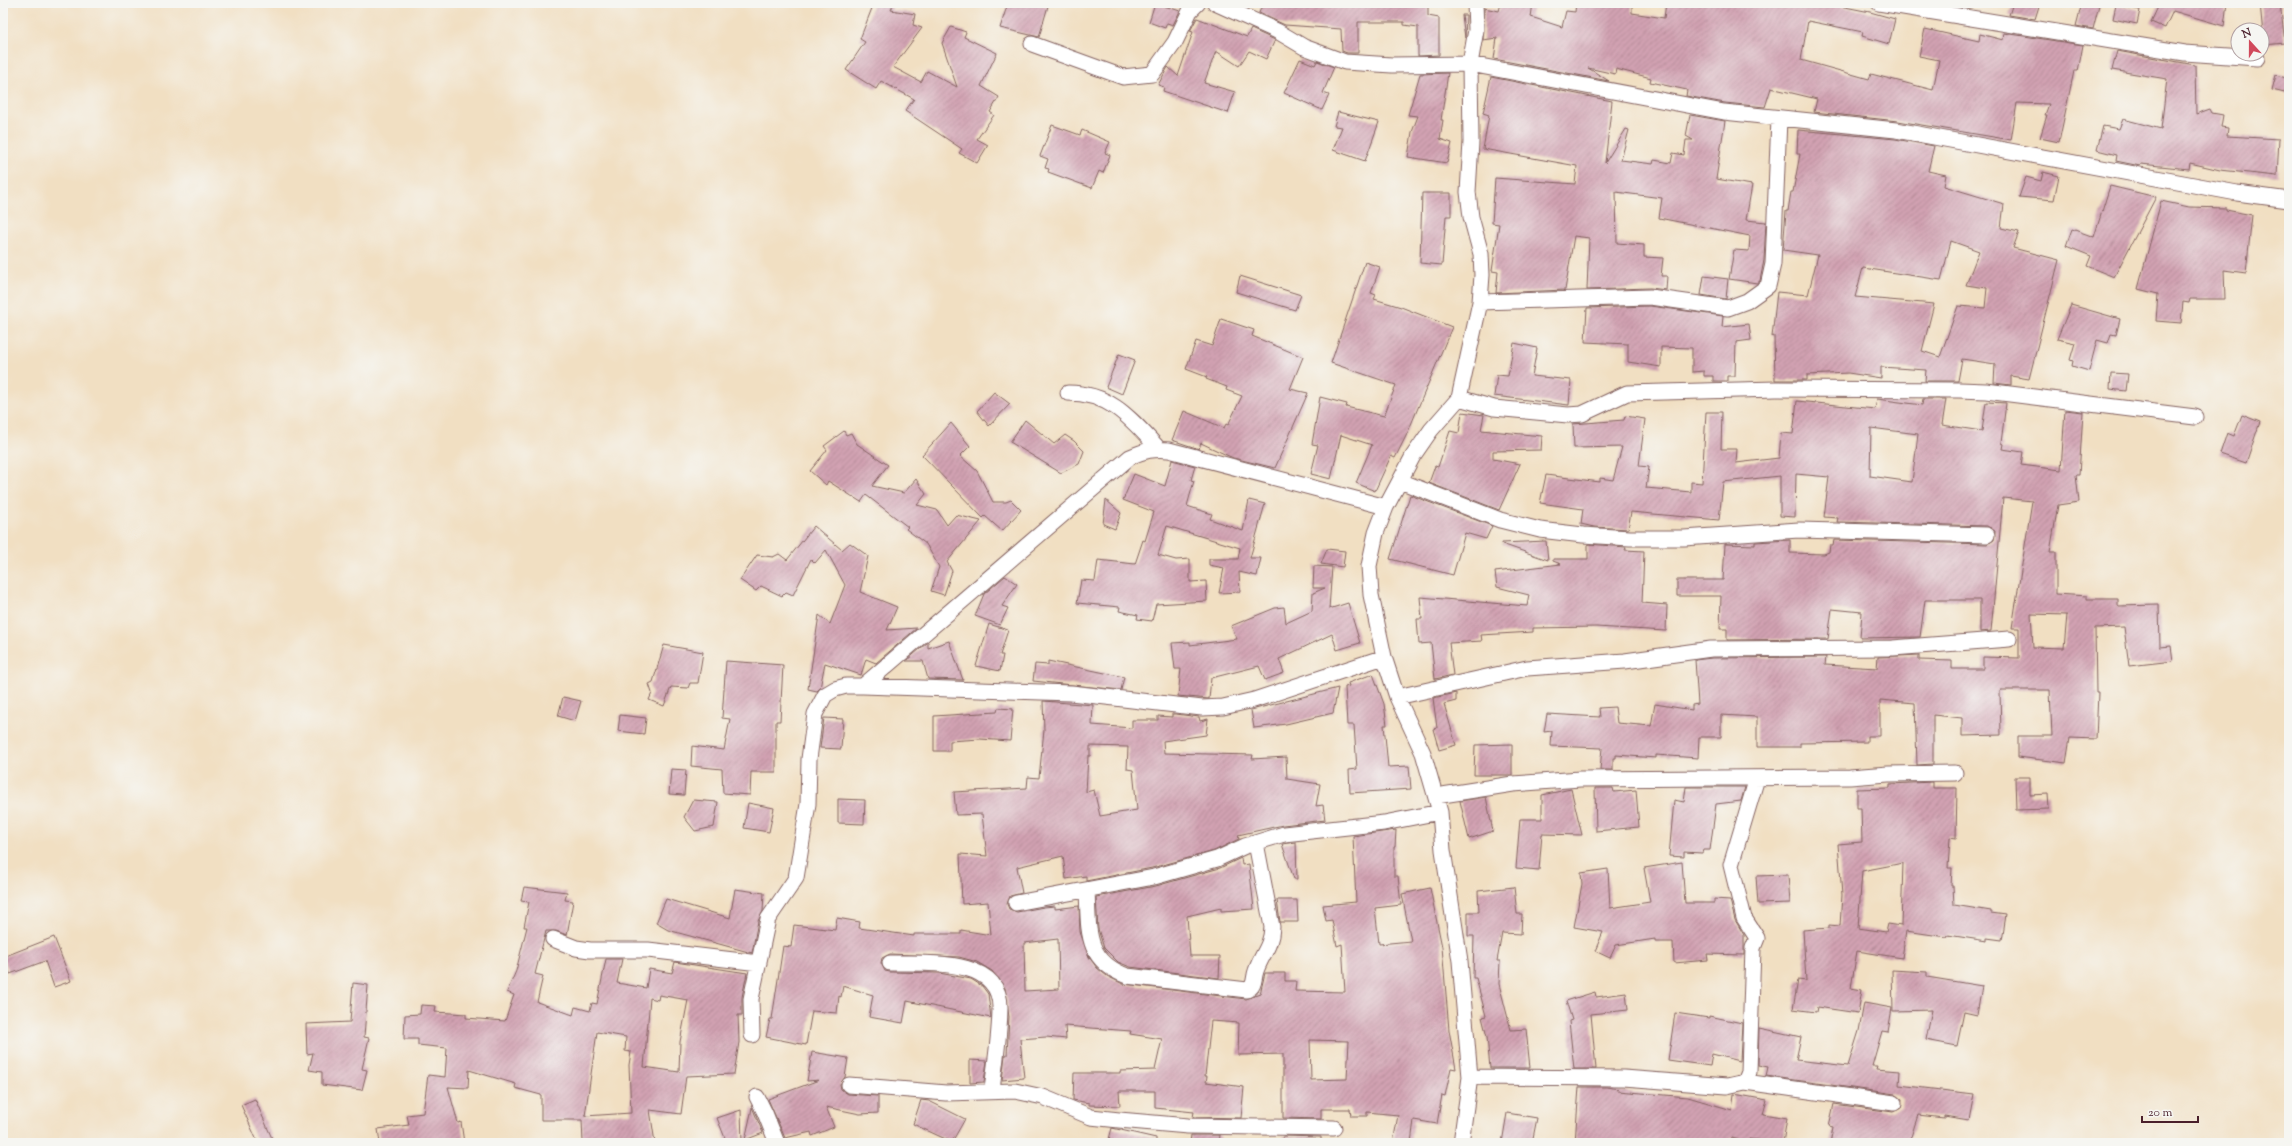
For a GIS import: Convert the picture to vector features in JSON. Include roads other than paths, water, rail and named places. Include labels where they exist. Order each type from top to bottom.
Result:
[{"type":"street","points":[[1032,44],[1123,77],[1152,74],[1175,42],[1190,11],[1198,3]]},
{"type":"street","points":[[1215,3],[1277,32],[1304,47],[1345,62],[1392,65],[1470,64],[1724,112],[1779,119],[1896,130],[2237,194],[2289,200]]},
{"type":"street","points":[[1461,1143],[1470,1077],[1460,961],[1443,850],[1440,812],[1423,753],[1397,697],[1384,656],[1371,595],[1369,566],[1376,533],[1386,507],[1414,456],[1431,430],[1459,398],[1480,302],[1482,275],[1481,254],[1471,217],[1468,192],[1471,142],[1470,64],[1476,30],[1475,3]]},
{"type":"street","points":[[1879,3],[2185,53],[2230,56]]},
{"type":"street","points":[[1480,302],[1650,297],[1728,308],[1747,301],[1768,286],[1773,264],[1779,119]]},
{"type":"street","points":[[1459,398],[1494,408],[1568,415],[1582,414],[1627,393],[1776,389],[1959,390],[1986,391],[2195,417]]},
{"type":"street","points":[[1068,393],[1100,397],[1118,409],[1158,448]]},
{"type":"street","points":[[863,686],[1130,457],[1142,451],[1158,448],[1386,507]]},
{"type":"street","points":[[1400,481],[1500,520],[1540,530],[1583,535],[1630,538],[1684,538],[1799,530],[1987,535]]},
{"type":"street","points":[[1397,697],[1527,668],[1625,661],[1711,649],[1893,648],[2009,640]]},
{"type":"street","points":[[752,1035],[751,999],[768,919],[796,878],[808,804],[809,759],[812,728],[820,702],[825,695],[835,689],[846,686],[863,686],[1072,693],[1202,708],[1223,707],[1254,700],[1384,656]]},
{"type":"street","points":[[1436,796],[1513,784],[1580,779],[1757,778],[1955,773]]},
{"type":"street","points":[[1745,1082],[1749,1072],[1753,948],[1757,938],[1744,918],[1731,865],[1757,778]]},
{"type":"street","points":[[1016,903],[1154,877],[1217,860],[1256,843],[1284,834],[1384,823],[1440,812]]},
{"type":"street","points":[[1088,890],[1089,933],[1098,955],[1111,970],[1127,976],[1247,990],[1253,985],[1256,971],[1272,940],[1272,927],[1256,843]]},
{"type":"street","points":[[553,939],[576,948],[590,950],[648,950],[759,963]]},
{"type":"street","points":[[890,963],[952,965],[967,968],[991,983],[996,990],[1000,1006],[992,1090]]},
{"type":"street","points":[[1470,1077],[1624,1078],[1727,1086],[1745,1082],[1894,1102]]},
{"type":"street","points":[[849,1085],[946,1093],[992,1090],[1014,1091],[1043,1097],[1091,1117],[1119,1120],[1188,1126],[1334,1128]]},
{"type":"street","points":[[756,1097],[765,1113],[777,1143]]}]
